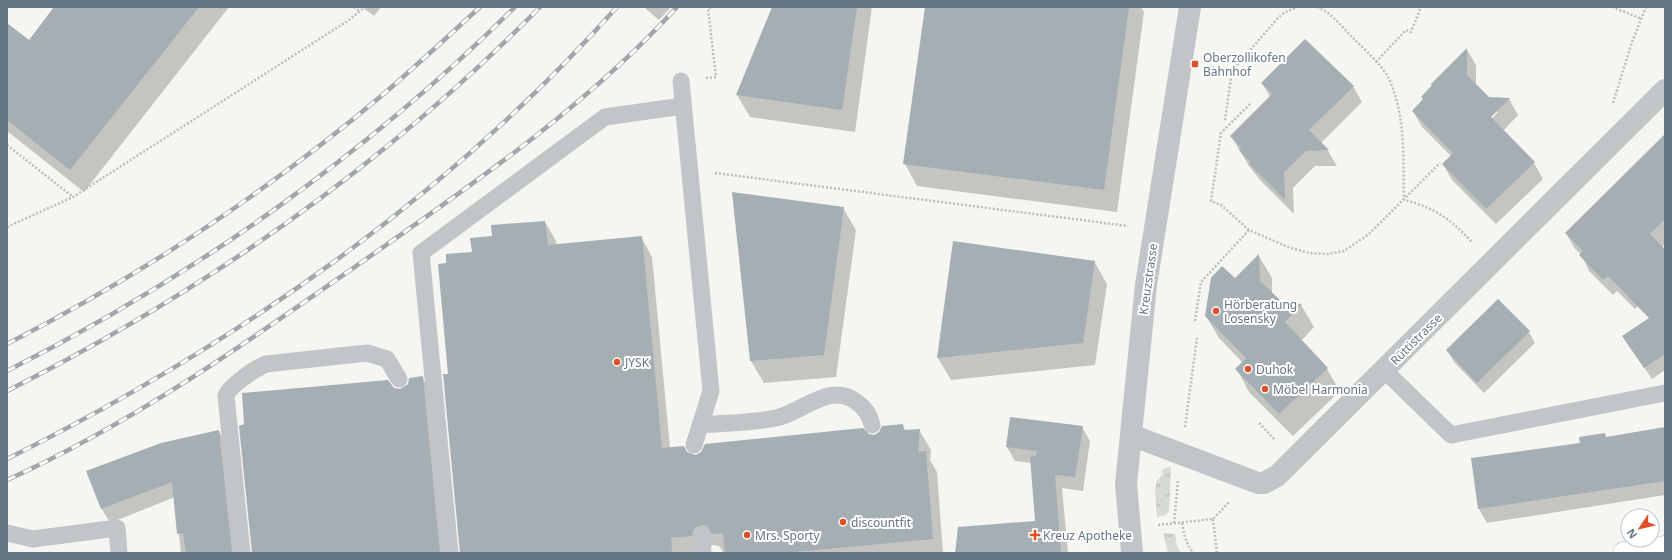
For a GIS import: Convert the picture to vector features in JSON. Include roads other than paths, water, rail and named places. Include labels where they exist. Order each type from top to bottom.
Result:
[{"type":"main road","points":[[1624,553],[1665,548]]},
{"type":"street","name":"Kreuzstrasse","points":[[1132,553],[1126,484],[1146,285],[1190,7]]},
{"type":"street","name":"Rüttistrasse","points":[[1131,435],[1250,480],[1264,483],[1277,476],[1287,468],[1665,90]]},
{"type":"lane","points":[[681,81],[711,391],[694,445]]},
{"type":"lane","points":[[450,553],[421,253],[605,117],[683,106]]},
{"type":"lane","points":[[242,553],[226,396],[231,388],[260,366],[266,364],[367,353],[386,358],[399,379]]},
{"type":"lane","points":[[1384,370],[1451,435],[1665,393]]},
{"type":"lane","points":[[700,425],[777,418],[820,398],[832,395],[844,396],[856,401],[866,409],[871,418],[872,425]]},
{"type":"lane","points":[[7,534],[33,539],[117,528],[120,553]]},
{"type":"lane","points":[[702,535],[703,553]]},
{"type":"railway","points":[[7,344],[156,260],[251,197],[297,163],[386,92],[480,7]]},
{"type":"railway","points":[[7,371],[144,295],[275,209],[338,162],[399,113],[458,61],[515,7]]},
{"type":"railway","points":[[7,391],[80,353],[151,311],[221,267],[289,221],[355,171],[419,119],[481,65],[540,7]]},
{"type":"railway","points":[[7,459],[91,415],[174,367],[255,316],[334,262],[410,204],[482,142],[552,76],[617,7]]},
{"type":"railway","points":[[7,480],[54,458],[188,380],[274,323],[401,235],[484,175],[565,112],[604,79],[677,7]]},
{"type":"place","name":"Oberzollikofen Bahnhof","points":[[1195,64]]},
{"type":"place","name":"Hörberatung Losensky","points":[[1216,311]]},
{"type":"place","name":"JYSK","points":[[617,362]]},
{"type":"place","name":"Duhok","points":[[1248,369]]},
{"type":"place","name":"Möbel Harmonia","points":[[1265,389]]},
{"type":"place","name":"discountfit","points":[[843,522]]},
{"type":"place","name":"Mrs. Sporty","points":[[747,535]]},
{"type":"place","name":"Kreuz Apotheke","points":[[1035,535]]}]
